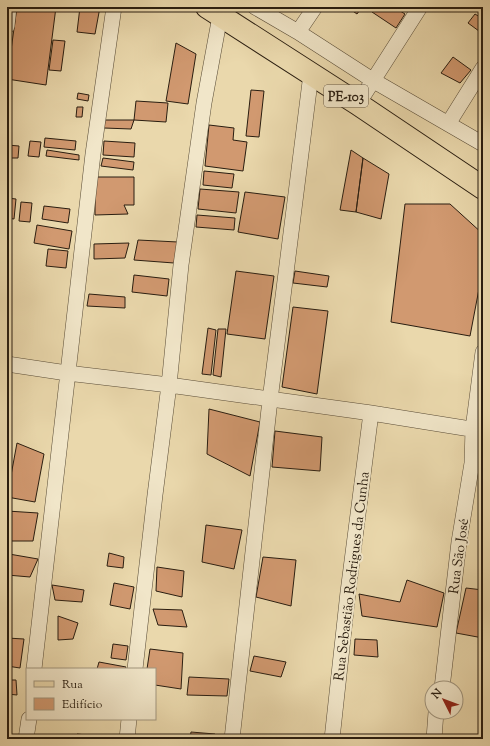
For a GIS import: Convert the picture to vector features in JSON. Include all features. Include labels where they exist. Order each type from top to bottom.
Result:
[{"type":"main road","name":"PE-103","points":[[213,11],[358,104],[483,188]]},
{"type":"street","points":[[7,26],[9,7]]},
{"type":"street","points":[[34,668],[93,154],[114,7]]},
{"type":"street","points":[[255,7],[298,32],[374,81],[483,144]]},
{"type":"street","points":[[298,32],[315,7]]},
{"type":"street","points":[[358,104],[420,7]]},
{"type":"street","points":[[135,668],[169,385],[181,265],[204,103],[213,11]]},
{"type":"street","points":[[448,124],[483,68]]},
{"type":"street","points":[[232,739],[270,400],[311,74]]},
{"type":"street","name":"Rua São José","points":[[443,680],[459,542],[478,430],[483,352]]},
{"type":"street","points":[[7,364],[67,373],[169,385],[478,430]]},
{"type":"street","name":"Rua Sebastião Rodrigues da Cunha","points":[[332,739],[371,414]]},
{"type":"street","points":[[26,739],[28,720]]},
{"type":"street","points":[[127,739],[129,720]]},
{"type":"street","points":[[434,739],[435,720]]},
{"type":"building","points":[[17,7],[56,7],[46,85],[7,79]]},
{"type":"building","points":[[80,7],[100,7],[95,34],[77,32]]},
{"type":"building","points":[[347,7],[362,7],[357,14]]},
{"type":"building","points":[[375,7],[394,7],[405,14],[396,28],[372,12]]},
{"type":"building","points":[[475,14],[483,19],[483,34],[468,23]]},
{"type":"building","points":[[53,40],[65,41],[61,71],[49,70]]},
{"type":"building","points":[[176,43],[196,54],[188,104],[166,101]]},
{"type":"building","points":[[453,57],[471,70],[460,83],[441,73]]},
{"type":"building","points":[[251,90],[264,91],[259,137],[246,136]]},
{"type":"building","points":[[78,93],[89,95],[88,101],[77,99]]},
{"type":"building","points":[[136,101],[168,103],[166,122],[134,120]]},
{"type":"building","points":[[77,107],[83,107],[82,117],[76,117]]},
{"type":"building","points":[[105,120],[134,120],[131,129],[104,128]]},
{"type":"building","points":[[209,125],[234,128],[233,140],[247,142],[243,171],[205,166]]},
{"type":"building","points":[[45,138],[76,141],[75,150],[44,147]]},
{"type":"building","points":[[30,141],[41,142],[39,157],[28,156]]},
{"type":"building","points":[[104,141],[135,143],[134,157],[103,155]]},
{"type":"building","points":[[7,145],[19,146],[18,158],[7,158]]},
{"type":"building","points":[[47,150],[79,155],[79,160],[46,156]]},
{"type":"building","points":[[351,150],[363,158],[356,212],[340,210]]},
{"type":"building","points":[[103,158],[134,162],[133,170],[101,166]]},
{"type":"building","points":[[363,158],[389,174],[381,219],[356,212]]},
{"type":"building","points":[[204,171],[234,174],[232,188],[203,185]]},
{"type":"building","points":[[95,177],[134,177],[134,205],[124,205],[128,214],[95,215]]},
{"type":"building","points":[[200,189],[239,192],[236,213],[198,209]]},
{"type":"building","points":[[245,192],[285,197],[278,239],[238,232]]},
{"type":"building","points":[[7,198],[16,199],[14,219],[7,218]]},
{"type":"building","points":[[21,202],[32,203],[30,222],[19,221]]},
{"type":"building","points":[[405,204],[450,204],[483,234],[483,268],[470,336],[391,322]]},
{"type":"building","points":[[44,206],[70,209],[68,223],[42,219]]},
{"type":"building","points":[[197,215],[235,218],[234,230],[196,227]]},
{"type":"building","points":[[37,225],[72,231],[69,249],[34,243]]},
{"type":"building","points":[[138,240],[178,242],[174,263],[134,260]]},
{"type":"building","points":[[129,243],[125,258],[94,259],[94,244]]},
{"type":"building","points":[[48,249],[68,251],[66,268],[46,266]]},
{"type":"building","points":[[236,271],[274,276],[265,339],[227,334]]},
{"type":"building","points":[[295,271],[329,276],[327,287],[293,283]]},
{"type":"building","points":[[134,275],[169,279],[167,296],[132,292]]},
{"type":"building","points":[[89,294],[125,297],[125,308],[87,306]]},
{"type":"building","points":[[293,307],[328,311],[317,394],[282,387]]},
{"type":"building","points":[[208,328],[216,330],[211,375],[202,374]]},
{"type":"building","points":[[218,329],[226,329],[221,377],[213,375]]},
{"type":"building","points":[[209,409],[260,422],[250,476],[207,454]]},
{"type":"building","points":[[275,431],[322,437],[320,471],[272,467]]},
{"type":"building","points":[[17,443],[44,454],[35,502],[7,497]]},
{"type":"building","points":[[7,511],[38,513],[33,541],[7,541]]},
{"type":"building","points":[[206,525],[242,530],[234,569],[202,562]]},
{"type":"building","points":[[109,553],[124,557],[123,568],[107,566]]},
{"type":"building","points":[[9,554],[38,559],[30,577],[7,575],[7,558]]},
{"type":"building","points":[[263,557],[296,560],[291,606],[256,597]]},
{"type":"building","points":[[157,567],[184,571],[182,597],[156,591]]},
{"type":"building","points":[[407,580],[444,593],[437,627],[362,616],[359,594],[400,602]]},
{"type":"building","points":[[114,583],[134,587],[130,609],[110,605]]},
{"type":"building","points":[[52,585],[84,590],[82,602],[55,600]]},
{"type":"building","points":[[466,588],[483,590],[483,638],[456,633]]},
{"type":"building","points":[[153,609],[182,610],[187,627],[158,625]]},
{"type":"building","points":[[58,616],[78,623],[73,639],[58,640]]},
{"type":"building","points":[[7,638],[24,639],[20,668],[7,666]]},
{"type":"building","points":[[355,639],[377,640],[378,657],[354,655]]},
{"type":"building","points":[[113,644],[128,646],[126,660],[111,658]]},
{"type":"building","points":[[150,649],[183,653],[181,689],[156,685],[156,668],[147,668]]},
{"type":"building","points":[[254,656],[286,662],[281,677],[250,671]]},
{"type":"building","points":[[99,662],[126,667],[126,668],[97,668]]},
{"type":"building","points":[[189,677],[229,679],[227,696],[187,695]]},
{"type":"building","points":[[7,680],[16,680],[17,695],[7,694]]},
{"type":"building","points":[[191,732],[215,734],[214,739],[190,739]]},
{"type":"building","points":[[77,734],[106,737],[106,739],[76,739]]}]
